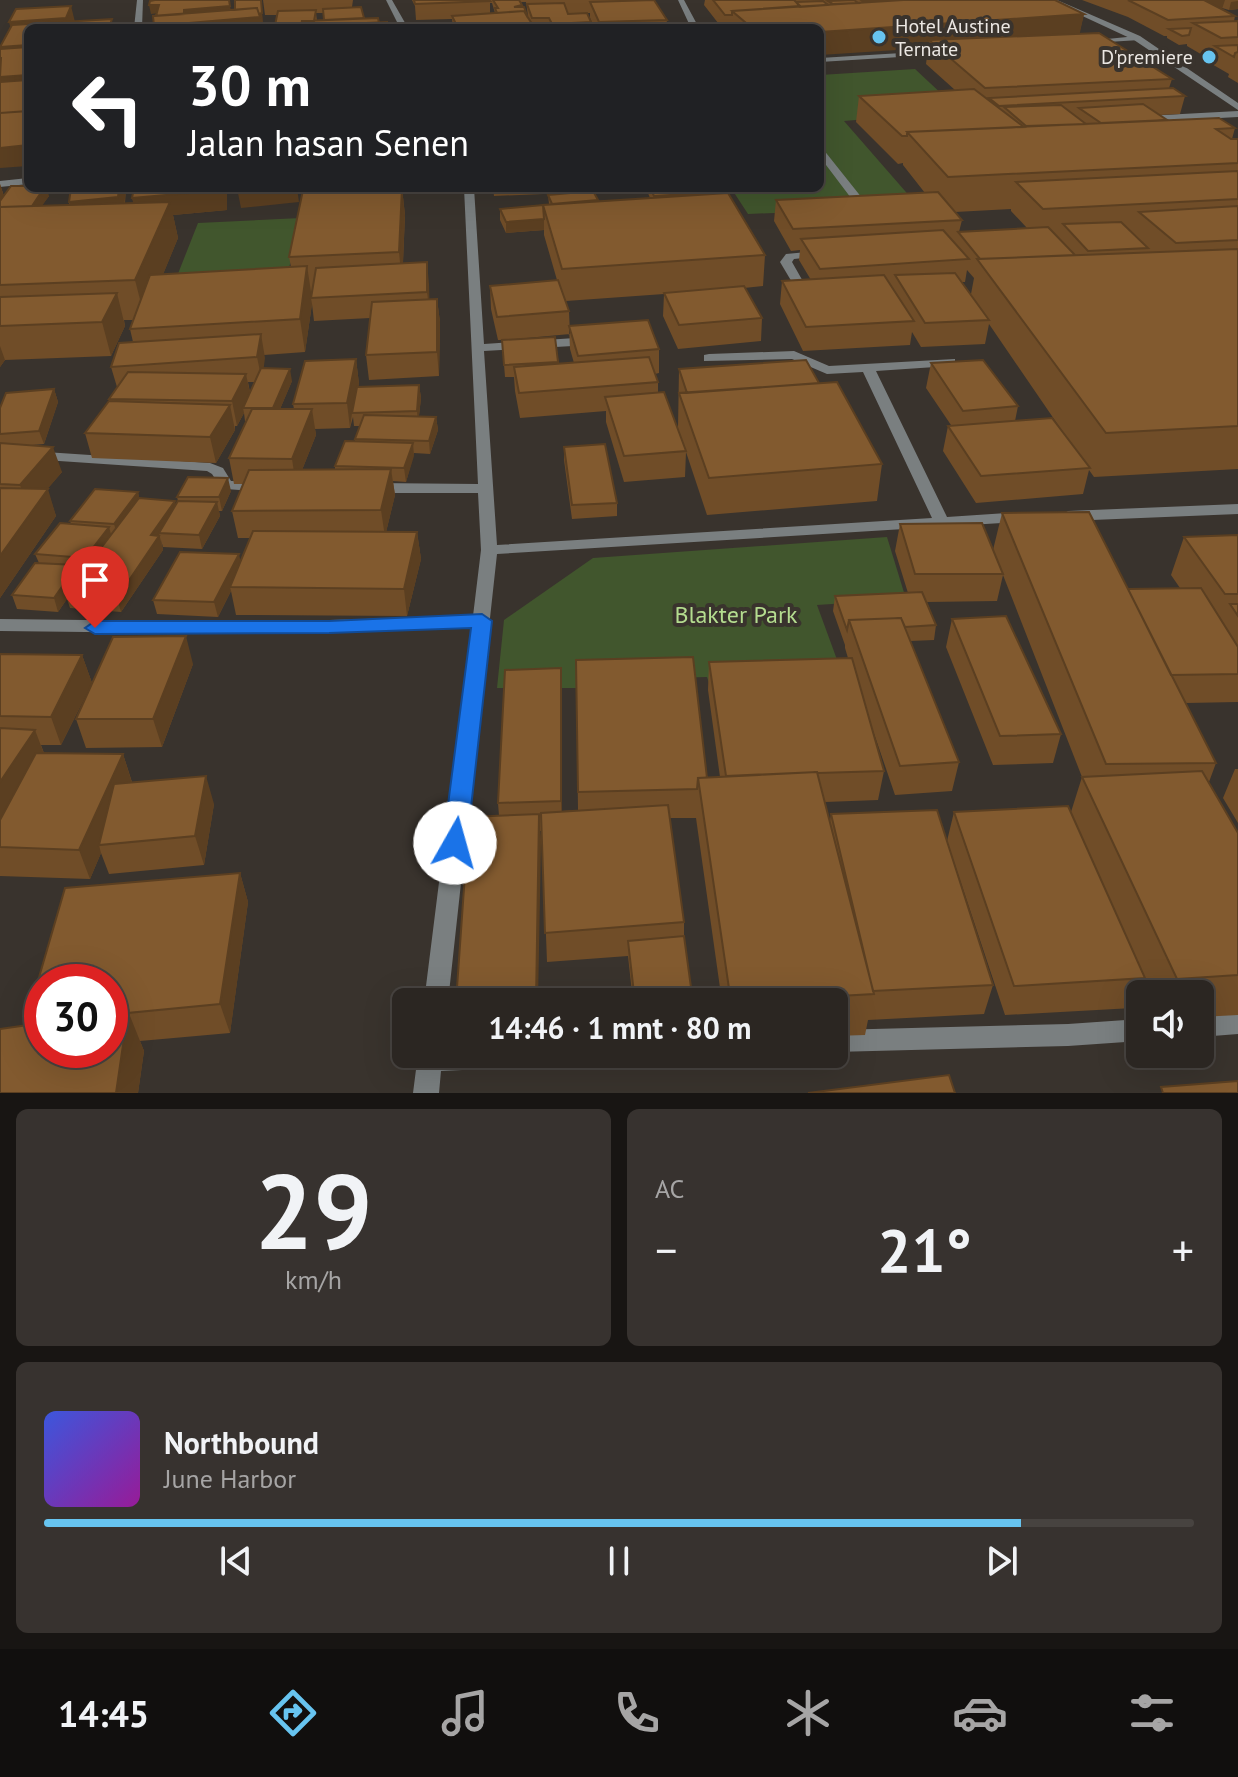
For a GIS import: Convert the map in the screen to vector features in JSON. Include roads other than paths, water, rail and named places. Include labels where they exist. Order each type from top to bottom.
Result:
[{"type":"street","points":[[138,24],[140,0]]},
{"type":"street","points":[[389,0],[402,24]]},
{"type":"street","points":[[681,0],[693,24]]},
{"type":"street","points":[[1051,0],[1137,38],[1238,107]]},
{"type":"street","points":[[1077,42],[1137,38]]},
{"type":"street","points":[[824,60],[956,51]]},
{"type":"street","points":[[1127,120],[1238,114]]},
{"type":"street","points":[[824,156],[858,200]]},
{"type":"street","points":[[0,184],[24,181]]},
{"type":"street","points":[[438,988],[489,550],[469,192]]},
{"type":"street","points":[[803,292],[786,262],[790,256],[836,253]]},
{"type":"street","points":[[476,348],[612,339]]},
{"type":"street","points":[[709,358],[794,355],[827,370],[950,362]]},
{"type":"street","points":[[868,368],[941,520]]},
{"type":"street","points":[[0,453],[210,467],[218,471],[223,483],[230,486],[276,487]]},
{"type":"street","points":[[351,487],[487,489]]},
{"type":"street","points":[[489,550],[941,520],[1238,509]]},
{"type":"street","points":[[0,625],[258,628],[482,621]]},
{"type":"street","points":[[1214,1025],[1238,1023]]},
{"type":"street","points":[[848,1041],[1126,1031]]},
{"type":"street","points":[[426,1093],[429,1068]]},
{"type":"place","name":"Hotel Austine Ternate","points":[[879,37]]},
{"type":"place","name":"D'premiere","points":[[1209,57]]},
{"type":"park label","name":"Blakter Park","points":[[736,614]]}]
